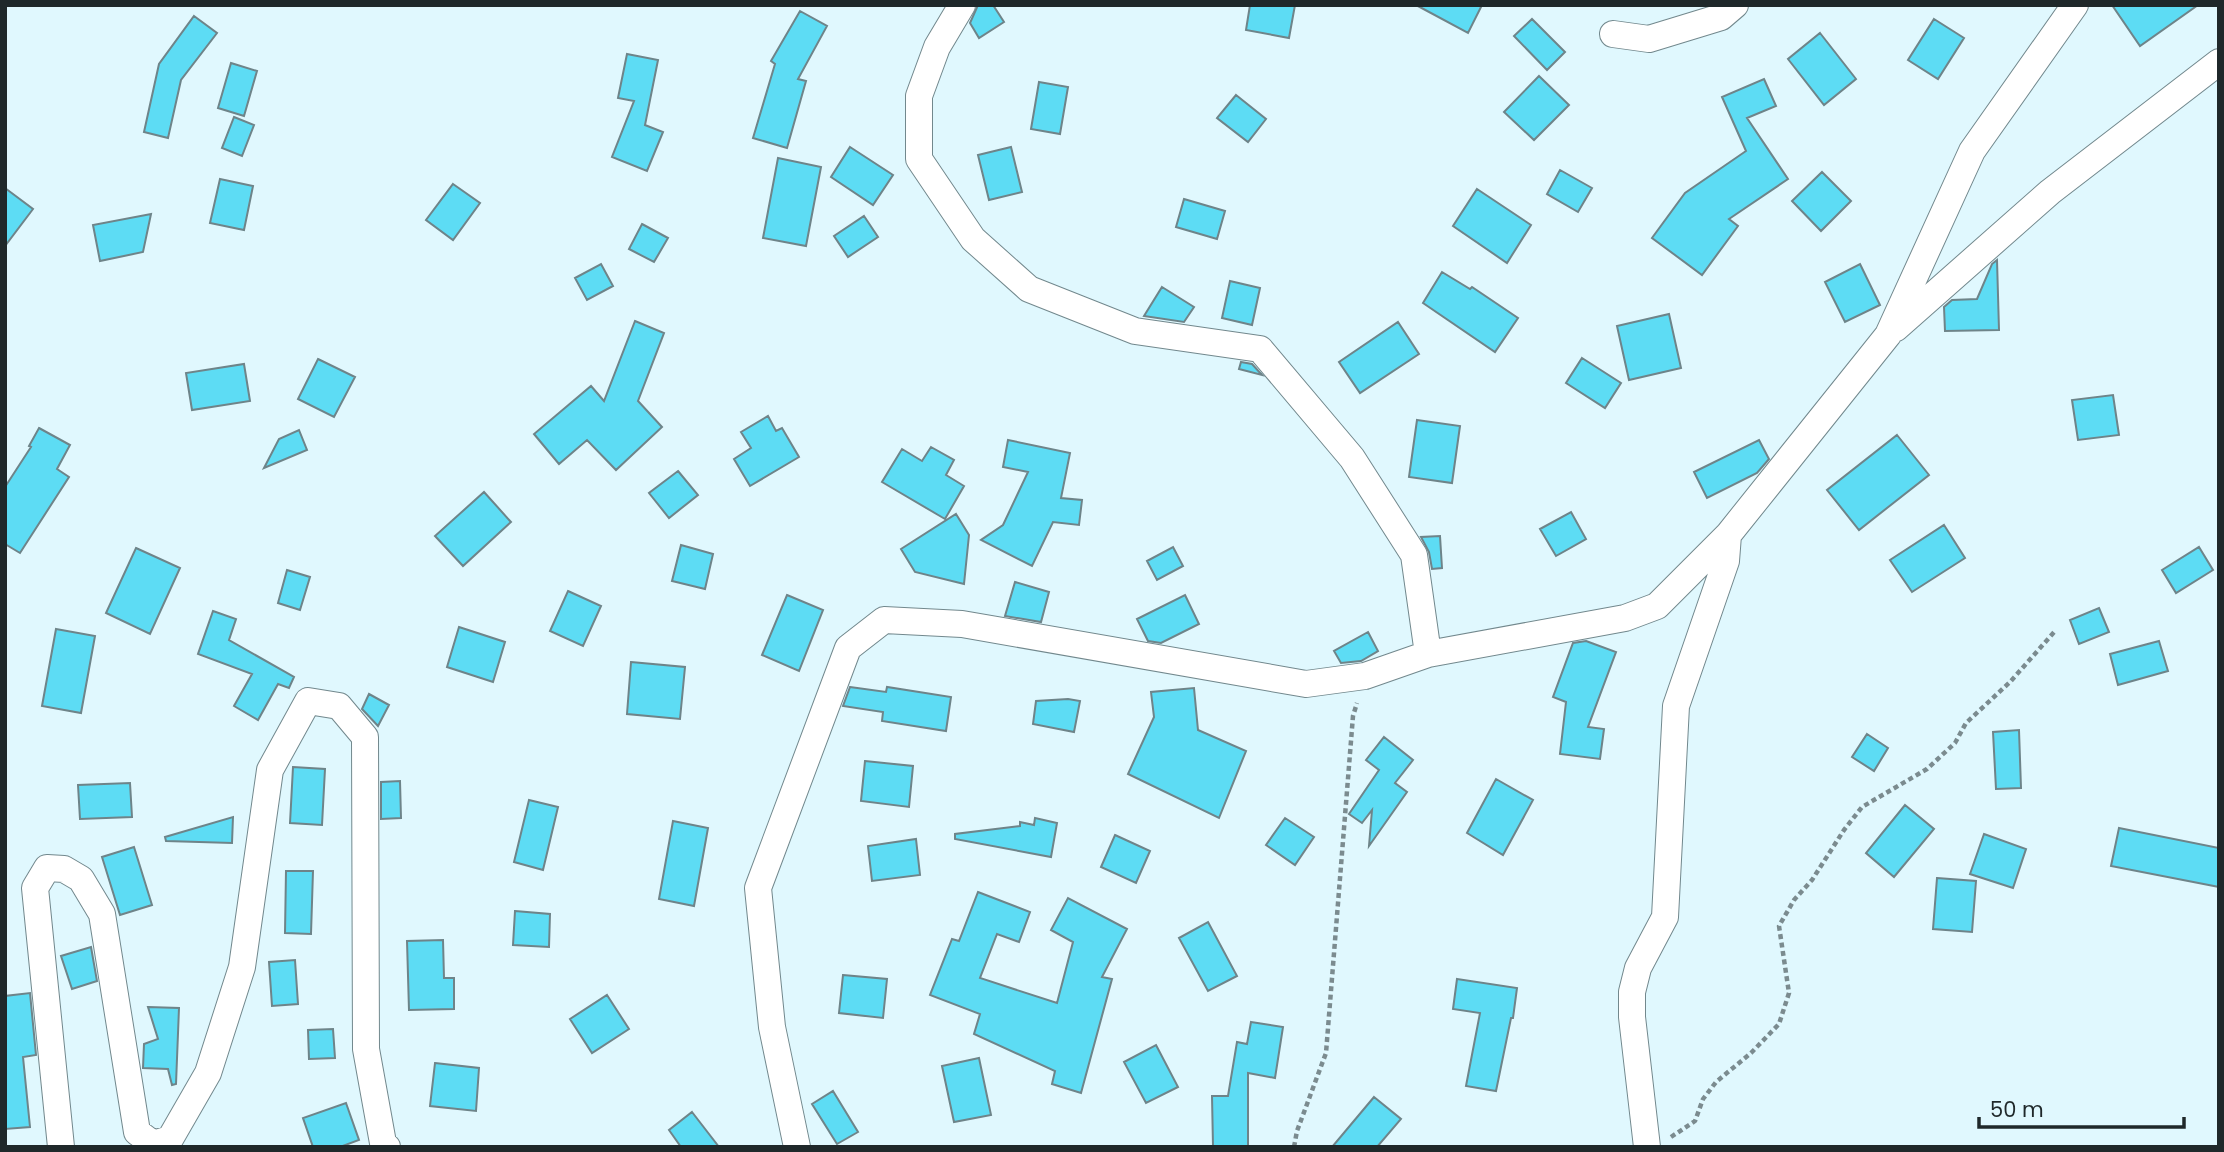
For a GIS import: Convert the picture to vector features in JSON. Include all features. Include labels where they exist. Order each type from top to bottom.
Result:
[{"type":"street","points":[[962,5],[937,47],[919,96],[919,159],[973,239],[1029,289],[1135,331],[1260,349],[1352,458],[1414,555],[1428,654]]},
{"type":"street","points":[[1613,34],[1649,38],[1721,17],[1735,5]]},
{"type":"street","points":[[1888,335],[1972,151],[2075,5]]},
{"type":"street","points":[[797,1147],[772,1027],[758,888],[848,648],[884,620],[962,624],[1306,684],[1365,676],[1428,654],[1625,618],[1657,606],[1728,535],[1888,335],[2050,192],[2219,62]]},
{"type":"street","points":[[1656,1144],[1632,1017],[1632,992],[1638,968],[1665,917],[1676,706],[1726,561],[1728,535]]},
{"type":"street","points":[[61,1147],[35,888],[47,868],[64,869],[80,879],[102,914],[137,1132],[153,1144],[170,1139],[208,1073],[234,993],[242,967],[270,770],[308,701],[339,706],[365,737],[366,1049],[383,1143],[387,1147]]},
{"type":"path","points":[[1656,1144],[1695,1121],[1703,1099],[1716,1082],[1751,1053],[1779,1024],[1789,993],[1779,926],[1794,900],[1812,880],[1844,830],[1862,807],[1927,769],[1955,743],[1966,723],[2010,682],[2056,630]]},
{"type":"path","points":[[1294,1147],[1297,1131],[1325,1053],[1353,716],[1365,676]]},
{"type":"building","points":[[978,5],[993,5],[1004,22],[979,38],[970,23]]},
{"type":"building","points":[[1250,5],[1295,5],[1289,38],[1246,30]]},
{"type":"building","points":[[1416,5],[1482,5],[1468,33]]},
{"type":"building","points":[[2112,5],[2198,5],[2140,46]]},
{"type":"building","points":[[800,11],[827,26],[798,79],[806,81],[787,148],[753,138],[775,64],[771,61]]},
{"type":"building","points":[[194,16],[217,33],[181,80],[168,138],[144,132],[159,64]]},
{"type":"building","points":[[1532,19],[1565,52],[1547,70],[1514,36]]},
{"type":"building","points":[[1934,19],[1964,38],[1938,79],[1908,60]]},
{"type":"building","points":[[1820,33],[1856,79],[1824,105],[1788,59]]},
{"type":"building","points":[[627,54],[658,60],[645,125],[663,132],[647,171],[612,157],[634,101],[618,98]]},
{"type":"building","points":[[231,63],[257,71],[244,116],[218,108]]},
{"type":"building","points":[[1539,76],[1569,105],[1534,140],[1504,112]]},
{"type":"building","points":[[1764,79],[1776,106],[1747,118],[1788,179],[1729,219],[1738,226],[1702,275],[1652,238],[1685,193],[1746,151],[1722,97]]},
{"type":"building","points":[[1039,82],[1068,87],[1060,134],[1031,129]]},
{"type":"building","points":[[1236,95],[1266,119],[1248,142],[1217,118]]},
{"type":"building","points":[[234,117],[254,125],[242,156],[222,148]]},
{"type":"building","points":[[850,147],[893,175],[873,205],[831,177]]},
{"type":"building","points":[[1011,147],[1022,192],[989,200],[978,155]]},
{"type":"building","points":[[778,158],[821,167],[806,246],[763,238]]},
{"type":"building","points":[[1560,170],[1592,188],[1578,212],[1547,194]]},
{"type":"building","points":[[1822,172],[1851,201],[1821,231],[1792,201]]},
{"type":"building","points":[[220,179],[253,186],[244,230],[210,223]]},
{"type":"building","points":[[453,184],[480,203],[453,240],[426,220]]},
{"type":"building","points":[[5,188],[33,209],[5,246]]},
{"type":"building","points":[[1477,189],[1531,225],[1507,263],[1453,226]]},
{"type":"building","points":[[1184,199],[1225,211],[1217,239],[1176,227]]},
{"type":"building","points":[[151,214],[143,252],[100,261],[93,225]]},
{"type":"building","points":[[864,216],[878,237],[848,257],[834,236]]},
{"type":"building","points":[[642,224],[668,238],[654,262],[629,249]]},
{"type":"building","points":[[1997,260],[1999,330],[1945,331],[1944,307],[1952,300],[1977,299],[1992,264]]},
{"type":"building","points":[[601,264],[613,286],[587,300],[575,278]]},
{"type":"building","points":[[1860,264],[1880,305],[1845,322],[1825,282]]},
{"type":"building","points":[[1442,272],[1470,289],[1472,287],[1518,318],[1495,352],[1423,303]]},
{"type":"building","points":[[1230,281],[1260,288],[1252,325],[1222,318]]},
{"type":"building","points":[[1162,287],[1194,307],[1184,322],[1144,316]]},
{"type":"building","points":[[1669,314],[1681,368],[1629,380],[1617,326]]},
{"type":"building","points":[[635,321],[664,333],[638,401],[662,427],[616,470],[587,440],[559,464],[534,434],[591,386],[604,401]]},
{"type":"building","points":[[1398,322],[1419,354],[1360,393],[1339,362]]},
{"type":"building","points":[[1582,358],[1621,383],[1605,408],[1566,383]]},
{"type":"building","points":[[318,359],[355,377],[334,417],[298,399]]},
{"type":"building","points":[[1241,362],[1252,364],[1262,375],[1239,369]]},
{"type":"building","points":[[244,364],[250,401],[192,410],[186,373]]},
{"type":"building","points":[[2113,395],[2119,435],[2078,440],[2072,400]]},
{"type":"building","points":[[768,416],[776,431],[782,428],[799,457],[750,486],[734,459],[751,448],[741,432]]},
{"type":"building","points":[[1417,420],[1460,426],[1452,483],[1409,477]]},
{"type":"building","points":[[39,428],[70,445],[57,469],[69,477],[20,553],[5,544],[5,487],[31,447],[29,446]]},
{"type":"building","points":[[299,430],[307,450],[264,468],[279,439]]},
{"type":"building","points":[[1897,435],[1929,475],[1859,530],[1827,490]]},
{"type":"building","points":[[1008,440],[1070,453],[1061,498],[1082,500],[1079,525],[1053,522],[1032,566],[981,540],[1003,525],[1028,472],[1003,467]]},
{"type":"building","points":[[1759,440],[1769,459],[1757,473],[1707,498],[1694,472]]},
{"type":"building","points":[[931,447],[954,460],[946,475],[964,486],[945,519],[882,482],[902,449],[922,461]]},
{"type":"building","points":[[678,471],[698,495],[669,518],[649,493]]},
{"type":"building","points":[[484,492],[511,522],[463,566],[435,536]]},
{"type":"building","points":[[1571,512],[1586,539],[1556,556],[1540,529]]},
{"type":"building","points":[[956,514],[969,535],[964,584],[915,572],[901,549]]},
{"type":"building","points":[[1944,525],[1965,558],[1912,592],[1890,560]]},
{"type":"building","points":[[1440,536],[1442,568],[1432,569],[1429,552],[1421,537]]},
{"type":"building","points":[[681,545],[713,554],[705,589],[672,581]]},
{"type":"building","points":[[1173,547],[1183,566],[1157,580],[1147,561]]},
{"type":"building","points":[[2199,547],[2213,570],[2176,593],[2162,570]]},
{"type":"building","points":[[136,548],[180,568],[150,634],[106,613]]},
{"type":"building","points":[[287,570],[310,577],[300,610],[278,603]]},
{"type":"building","points":[[1015,582],[1049,592],[1041,622],[1005,616]]},
{"type":"building","points":[[568,591],[601,606],[583,646],[550,631]]},
{"type":"building","points":[[787,595],[823,610],[799,671],[762,655]]},
{"type":"building","points":[[1185,595],[1199,624],[1161,643],[1148,641],[1137,619]]},
{"type":"building","points":[[2099,608],[2109,632],[2079,644],[2070,620]]},
{"type":"building","points":[[213,611],[236,619],[229,640],[294,677],[289,688],[278,684],[258,720],[234,706],[252,674],[198,654]]},
{"type":"building","points":[[459,627],[505,642],[493,682],[447,667]]},
{"type":"building","points":[[56,629],[95,636],[81,713],[42,706]]},
{"type":"building","points":[[1368,632],[1378,651],[1361,661],[1341,663],[1334,651]]},
{"type":"building","points":[[1586,641],[1616,652],[1588,727],[1604,729],[1600,759],[1560,754],[1566,702],[1553,697],[1573,643]]},
{"type":"building","points":[[2159,641],[2168,671],[2118,685],[2110,654]]},
{"type":"building","points":[[631,662],[685,667],[680,719],[627,714]]},
{"type":"building","points":[[850,687],[886,692],[887,687],[951,697],[946,731],[882,721],[883,712],[843,706]]},
{"type":"building","points":[[1194,688],[1198,730],[1246,751],[1219,818],[1128,774],[1154,717],[1151,692]]},
{"type":"building","points":[[369,694],[389,705],[378,726],[362,709]]},
{"type":"building","points":[[1036,701],[1080,701],[1074,732],[1033,724]]},
{"type":"building","points":[[2019,730],[2021,788],[1996,789],[1993,732]]},
{"type":"building","points":[[1867,734],[1888,748],[1874,771],[1852,757]]},
{"type":"building","points":[[1384,737],[1413,760],[1395,783],[1407,792],[1369,846],[1372,810],[1362,823],[1349,814],[1379,770],[1366,760]]},
{"type":"building","points":[[865,761],[913,766],[909,807],[861,801]]},
{"type":"building","points":[[293,767],[325,769],[322,825],[290,823]]},
{"type":"building","points":[[1496,779],[1533,800],[1503,855],[1467,833]]},
{"type":"building","points":[[400,781],[401,818],[381,819],[381,782]]},
{"type":"building","points":[[130,783],[132,817],[80,819],[78,785]]},
{"type":"building","points":[[529,800],[558,807],[543,870],[514,862]]},
{"type":"building","points":[[1905,805],[1934,829],[1894,877],[1866,853]]},
{"type":"building","points":[[233,817],[232,843],[166,841],[165,837]]},
{"type":"building","points":[[1035,818],[1057,823],[1051,857],[955,839],[955,834],[1020,826],[1020,822],[1034,825]]},
{"type":"building","points":[[1285,818],[1314,837],[1295,865],[1266,845]]},
{"type":"building","points":[[673,821],[708,828],[694,906],[659,899]]},
{"type":"building","points":[[2119,828],[2219,848],[2219,887],[2111,866]]},
{"type":"building","points":[[1984,834],[2026,849],[2013,888],[1970,874]]},
{"type":"building","points":[[1115,835],[1150,851],[1136,883],[1101,867]]},
{"type":"building","points":[[916,839],[920,875],[872,881],[868,846]]},
{"type":"building","points":[[134,847],[152,905],[120,915],[102,857]]},
{"type":"building","points":[[286,871],[313,871],[311,934],[285,933]]},
{"type":"building","points":[[1937,878],[1976,881],[1972,932],[1933,929]]},
{"type":"building","points":[[978,892],[1030,912],[1019,942],[997,934],[980,978],[1057,1003],[1073,942],[1051,930],[1068,898],[1127,929],[1102,977],[1112,979],[1081,1093],[1052,1084],[1055,1071],[974,1034],[980,1014],[930,995],[952,939],[959,941]]},
{"type":"building","points":[[515,911],[550,914],[549,947],[513,945]]},
{"type":"building","points":[[1208,922],[1237,976],[1208,991],[1179,938]]},
{"type":"building","points":[[443,940],[444,978],[454,978],[454,1009],[409,1010],[407,941]]},
{"type":"building","points":[[91,947],[97,981],[72,989],[61,956]]},
{"type":"building","points":[[295,960],[298,1004],[272,1006],[269,962]]},
{"type":"building","points":[[843,975],[887,979],[883,1018],[839,1013]]},
{"type":"building","points":[[1457,979],[1517,988],[1496,1091],[1466,1086],[1480,1013],[1453,1009]]},
{"type":"building","points":[[30,993],[36,1055],[23,1057],[30,1127],[5,1129],[5,996]]},
{"type":"building","points":[[607,995],[629,1029],[592,1053],[570,1019]]},
{"type":"building","points":[[148,1007],[179,1008],[176,1084],[172,1085],[168,1069],[143,1068],[144,1044],[158,1039]]},
{"type":"building","points":[[1251,1022],[1283,1027],[1275,1078],[1248,1073],[1248,1146],[1213,1146],[1212,1096],[1228,1096],[1237,1042],[1247,1044]]},
{"type":"building","points":[[333,1029],[335,1058],[309,1059],[308,1030]]},
{"type":"building","points":[[1156,1045],[1178,1087],[1146,1103],[1124,1062]]},
{"type":"building","points":[[979,1058],[991,1115],[954,1122],[942,1066]]},
{"type":"building","points":[[435,1063],[479,1068],[476,1111],[430,1106]]},
{"type":"building","points":[[833,1091],[858,1132],[837,1144],[812,1104]]},
{"type":"building","points":[[1374,1097],[1401,1119],[1377,1147],[1332,1147]]},
{"type":"building","points":[[346,1103],[359,1140],[340,1147],[313,1147],[303,1118]]},
{"type":"building","points":[[692,1112],[719,1147],[681,1147],[669,1130]]}]
